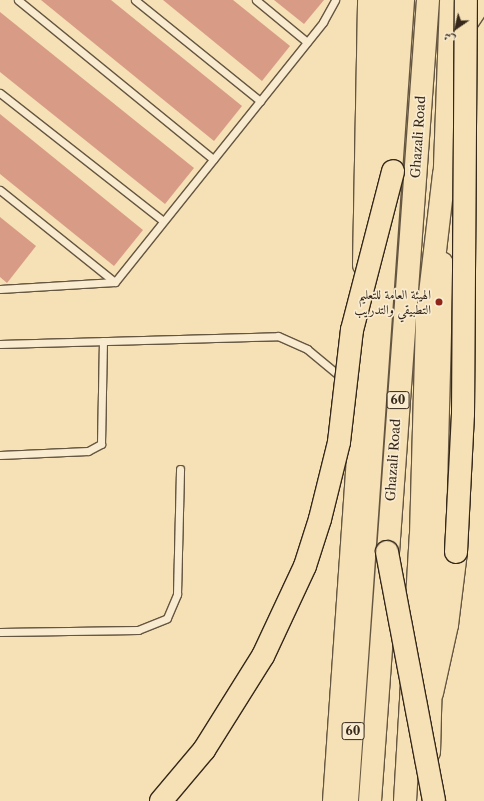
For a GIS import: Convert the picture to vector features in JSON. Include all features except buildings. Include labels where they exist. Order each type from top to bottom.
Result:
[{"type":"main road","name":"Ghazali Road","points":[[348,801],[393,171],[403,0]]},
{"type":"main road","name":"Ghazali Road","points":[[370,801],[428,0]]},
{"type":"main road","name":"Ghazali Road","points":[[426,801],[432,693],[446,68],[451,0]]},
{"type":"main road","points":[[432,693],[447,625],[456,552],[463,414],[466,0]]},
{"type":"main road","points":[[446,68],[462,27],[479,4],[484,2]]},
{"type":"main road","points":[[334,801],[362,397],[375,3]]},
{"type":"main road","points":[[161,801],[204,750],[263,656],[305,566],[320,519],[339,442],[352,330],[393,171]]},
{"type":"main road","points":[[406,801],[421,535],[427,319],[444,174]]},
{"type":"main road","points":[[387,552],[434,801]]},
{"type":"lane","points":[[18,0],[213,159]]},
{"type":"lane","points":[[135,0],[260,101]]},
{"type":"lane","points":[[256,0],[307,42]]},
{"type":"lane","points":[[0,289],[115,282],[323,22],[335,0]]},
{"type":"lane","points":[[0,93],[163,221]]},
{"type":"lane","points":[[0,190],[115,282]]},
{"type":"lane","points":[[0,344],[278,336],[307,349],[325,361],[362,397]]},
{"type":"lane","points":[[0,455],[88,451],[101,444],[103,341]]},
{"type":"lane","points":[[0,632],[138,630],[167,618],[177,594],[180,468]]},
{"type":"place","name":"الهيئة العامة للتعليم التطبيقي والتدريب","points":[[439,302]]}]
